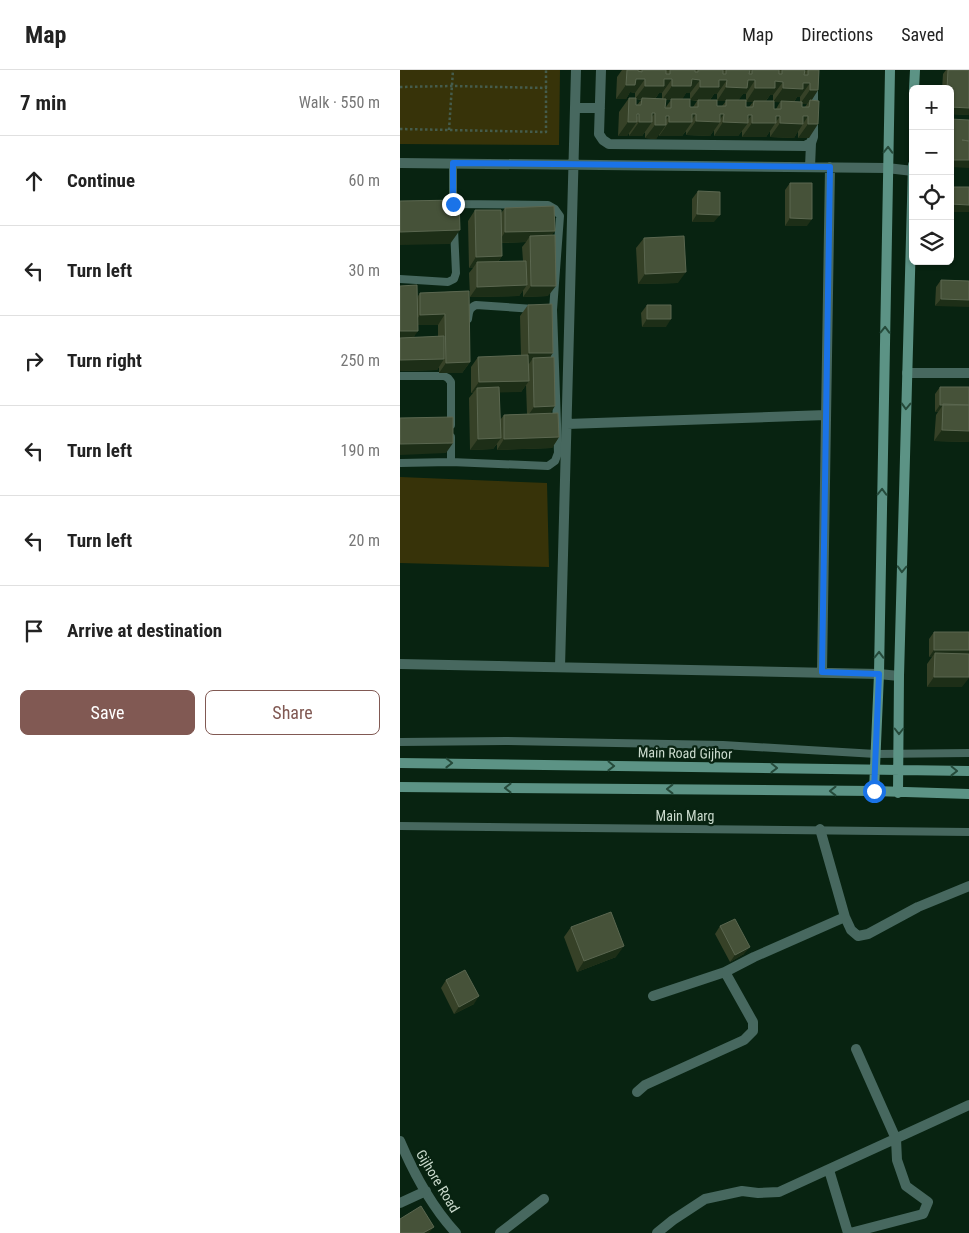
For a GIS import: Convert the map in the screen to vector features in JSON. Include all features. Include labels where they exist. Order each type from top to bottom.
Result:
[{"type":"street","points":[[560,667],[575,165],[576,70]]},
{"type":"street","points":[[601,70],[599,134],[609,144],[805,146],[811,143]]},
{"type":"street","points":[[874,791],[879,674],[890,70]]},
{"type":"street","points":[[914,85],[915,70]]},
{"type":"street","points":[[809,71],[813,137],[810,167]]},
{"type":"street","points":[[576,108],[600,108]]},
{"type":"street","points":[[400,163],[830,167],[888,168],[909,171]]},
{"type":"street","points":[[822,672],[830,167]]},
{"type":"street","points":[[898,793],[899,676],[913,175]]},
{"type":"street","points":[[907,373],[969,373]]},
{"type":"street","points":[[567,424],[826,415]]},
{"type":"street","points":[[400,664],[822,672],[899,676]]},
{"type":"street","name":"Main Road Gijhor","points":[[400,763],[969,771]]},
{"type":"street","points":[[400,787],[874,791],[969,794]]},
{"type":"street","points":[[820,829],[846,917],[851,930],[858,936],[868,934],[918,907],[969,886]]},
{"type":"street","points":[[653,996],[725,972],[754,957],[846,917]]},
{"type":"street","points":[[637,1092],[645,1085],[744,1040],[753,1031],[753,1022],[725,972]]},
{"type":"street","points":[[829,1170],[849,1233],[923,1214],[928,1202],[906,1186],[897,1160],[896,1139],[856,1048]]},
{"type":"street","points":[[656,1233],[705,1199],[742,1191],[758,1193],[778,1192],[969,1105]]},
{"type":"street","name":"Gijhore Road","points":[[400,1141],[426,1191],[446,1222],[456,1233]]},
{"type":"street","points":[[400,1203],[426,1191]]},
{"type":"street","points":[[500,1233],[544,1198]]},
{"type":"lane","points":[[453,163],[453,214]]},
{"type":"lane","points":[[400,463],[451,462],[548,466],[555,461],[558,453],[553,310],[560,216],[555,209],[548,205],[444,204]]},
{"type":"lane","points":[[400,279],[448,282],[454,279],[456,273],[454,224]]},
{"type":"lane","points":[[468,331],[469,312],[476,305],[553,310]]},
{"type":"lane","points":[[400,376],[444,376],[451,382],[451,462]]},
{"type":"lane","points":[[400,742],[506,741],[723,745],[876,754],[969,753]]},
{"type":"lane","name":"Main Marg","points":[[400,826],[969,832]]},
{"type":"path","points":[[449,130],[453,70]]},
{"type":"path","points":[[400,130],[546,132],[546,70]]},
{"type":"path","points":[[400,87],[547,88]]},
{"type":"shaded area","points":[[400,70],[560,70],[559,145],[400,144]]},
{"type":"shaded area","points":[[400,477],[547,483],[549,567],[400,563]]},
{"type":"building","points":[[627,70],[642,72],[642,70],[666,70],[666,74],[670,74],[670,70],[695,70],[695,72],[698,72],[698,70],[723,70],[723,74],[726,74],[726,70],[750,70],[749,74],[752,74],[752,70],[779,70],[779,74],[782,74],[782,70],[805,70],[804,75],[808,75],[808,70],[819,70],[818,90],[810,90],[810,83],[803,83],[803,89],[783,88],[783,82],[775,81],[775,88],[755,88],[755,80],[748,80],[747,88],[726,87],[727,80],[719,80],[719,87],[700,87],[700,80],[692,79],[691,86],[672,86],[672,79],[664,79],[664,86],[645,86],[645,79],[636,79],[635,85],[626,85]]},
{"type":"building","points":[[948,70],[969,70],[969,108],[954,107],[954,85],[947,85]]},
{"type":"building","points":[[629,98],[636,98],[636,105],[641,105],[642,98],[666,99],[665,108],[671,108],[671,99],[690,99],[690,107],[698,107],[698,100],[717,100],[717,106],[726,106],[726,100],[746,100],[746,107],[753,107],[754,101],[774,101],[774,109],[781,109],[781,101],[802,102],[802,107],[809,107],[810,100],[819,101],[818,124],[808,124],[808,116],[803,116],[803,124],[780,123],[780,116],[776,116],[776,123],[752,123],[752,115],[748,115],[748,123],[723,122],[724,114],[720,114],[720,122],[696,121],[696,114],[692,114],[692,122],[669,122],[669,116],[666,116],[666,125],[655,125],[655,113],[652,113],[652,122],[639,122],[639,114],[637,114],[637,122],[628,122]]},
{"type":"building","points":[[954,119],[969,120],[969,160],[954,160]]},
{"type":"building","points":[[790,183],[812,183],[812,219],[790,218]]},
{"type":"building","points":[[954,187],[969,187],[969,205],[954,204]]},
{"type":"building","points":[[698,191],[720,192],[720,215],[697,214]]},
{"type":"building","points":[[459,200],[460,230],[400,232],[400,201]]},
{"type":"building","points":[[554,206],[555,231],[505,232],[505,208]]},
{"type":"building","points":[[475,210],[501,210],[502,256],[476,257]]},
{"type":"building","points":[[555,235],[556,286],[531,286],[530,236]]},
{"type":"building","points":[[684,236],[686,272],[645,274],[644,238]]},
{"type":"building","points":[[526,261],[527,285],[477,287],[477,262]]},
{"type":"building","points":[[941,280],[969,281],[969,300],[941,299]]},
{"type":"building","points":[[417,285],[418,331],[400,331],[400,286]]},
{"type":"building","points":[[469,291],[470,362],[446,363],[445,314],[420,315],[420,293]]},
{"type":"building","points":[[552,304],[553,353],[529,353],[528,305]]},
{"type":"building","points":[[647,305],[671,305],[671,319],[647,319]]},
{"type":"building","points":[[444,336],[444,359],[400,360],[400,338]]},
{"type":"building","points":[[528,355],[529,381],[479,382],[478,357]]},
{"type":"building","points":[[554,357],[555,406],[534,407],[533,358]]},
{"type":"building","points":[[499,387],[501,438],[478,439],[477,388]]},
{"type":"building","points":[[940,387],[969,387],[969,405],[940,405]]},
{"type":"building","points":[[943,404],[969,405],[969,431],[942,430]]},
{"type":"building","points":[[558,413],[559,437],[504,439],[504,415]]},
{"type":"building","points":[[453,417],[453,443],[400,444],[400,418]]},
{"type":"building","points":[[934,632],[969,632],[969,650],[934,650]]},
{"type":"building","points":[[935,653],[969,654],[969,677],[934,677]]},
{"type":"building","points":[[611,912],[624,946],[584,961],[571,927]]},
{"type":"building","points":[[735,919],[750,947],[735,955],[720,926]]},
{"type":"building","points":[[465,970],[479,996],[459,1007],[446,980]]},
{"type":"building","points":[[421,1206],[434,1227],[423,1233],[400,1233],[400,1219]]},
{"type":"route","points":[[453,204],[453,163],[830,167],[822,672],[879,674],[874,791]]}]
